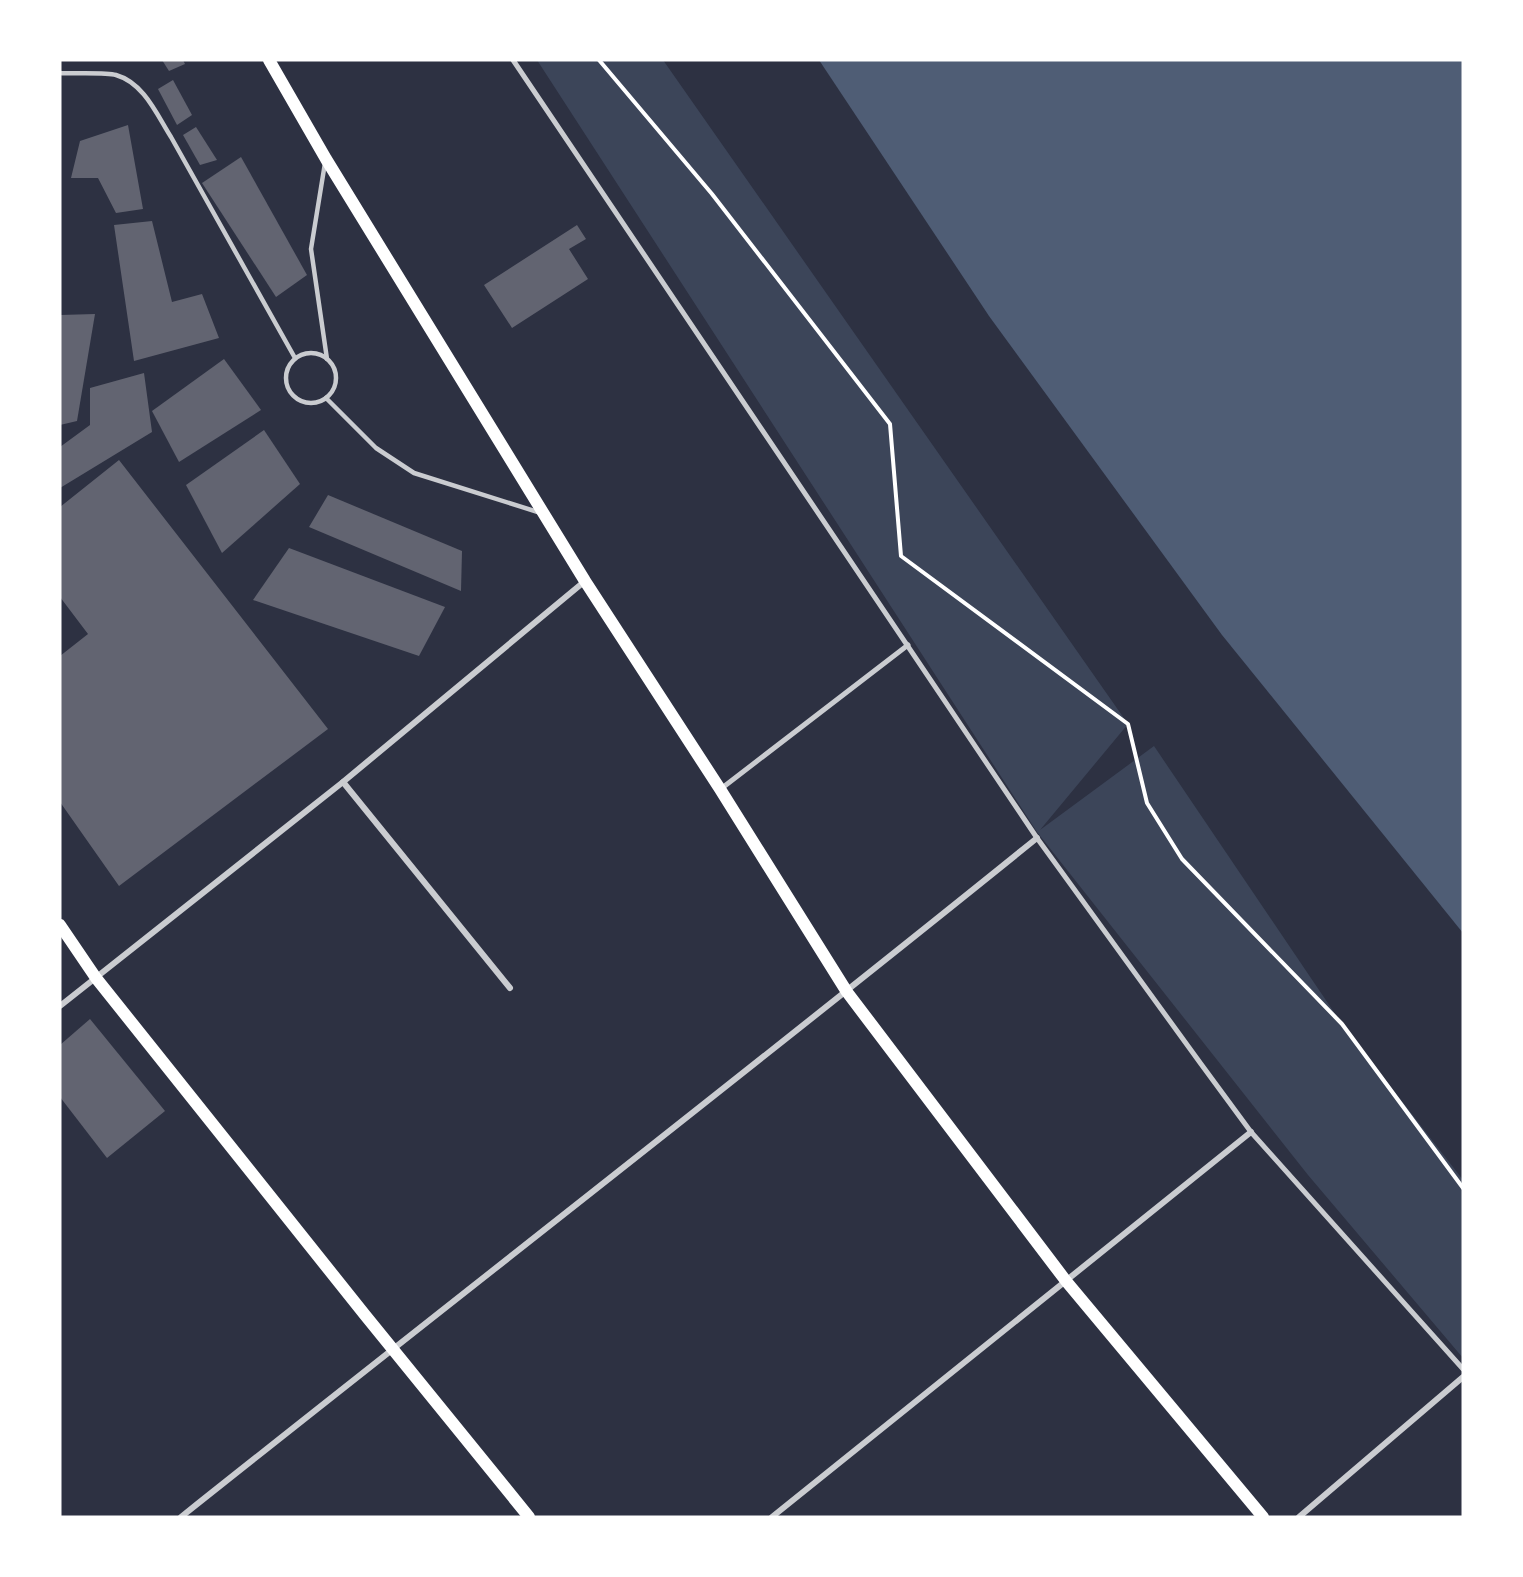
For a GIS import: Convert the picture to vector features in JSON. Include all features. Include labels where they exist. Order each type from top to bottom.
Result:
[{"type":"main road","points":[[269,60],[326,159],[585,581],[848,992],[1066,1281],[1263,1517]]},
{"type":"main road","points":[[60,925],[96,978],[529,1517]]},
{"type":"street","points":[[513,60],[1037,838],[1251,1132],[1463,1369]]},
{"type":"street","points":[[60,1006],[343,782],[585,581]]},
{"type":"street","points":[[720,789],[908,645]]},
{"type":"street","points":[[343,782],[510,988]]},
{"type":"street","points":[[181,1517],[848,992],[1037,838]]},
{"type":"street","points":[[772,1517],[1251,1132]]},
{"type":"street","points":[[1299,1517],[1463,1377]]},
{"type":"lane","points":[[60,73],[116,75],[135,84],[171,137],[295,358]]},
{"type":"lane","points":[[326,159],[311,249],[327,359]]},
{"type":"lane","points":[[306,354],[317,354],[327,359],[334,367],[336,378],[333,389],[326,398],[316,403],[305,402],[295,397],[288,388],[286,377],[288,367],[295,358],[306,354]]},
{"type":"lane","points":[[326,398],[376,448],[414,473],[545,515]]},
{"type":"path","points":[[599,60],[712,194],[890,424],[901,556],[1128,724],[1147,803],[1182,859],[1342,1024],[1463,1188]]},
{"type":"shaded area","points":[[537,60],[663,60],[1128,724],[1040,830],[1154,746],[1342,1024],[1463,1180],[1463,1358],[1308,1175],[1037,832]]},
{"type":"shaded area","points":[[819,60],[1463,60],[1463,933],[1222,635],[989,316]]},
{"type":"building","points":[[162,60],[183,60],[185,64],[169,71]]},
{"type":"building","points":[[173,80],[192,115],[177,125],[158,89]]},
{"type":"building","points":[[128,125],[143,209],[116,213],[98,178],[71,178],[80,141]]},
{"type":"building","points":[[196,127],[217,160],[200,165],[183,135]]},
{"type":"building","points":[[241,157],[307,275],[276,297],[202,183]]},
{"type":"building","points":[[152,221],[172,302],[202,294],[219,338],[134,361],[114,225]]},
{"type":"building","points":[[577,225],[586,239],[569,249],[588,279],[512,328],[484,285]]},
{"type":"building","points":[[95,314],[77,421],[60,425],[60,315]]},
{"type":"building","points":[[224,359],[261,410],[179,462],[152,411]]},
{"type":"building","points":[[144,373],[152,432],[60,488],[60,447],[90,425],[90,388]]},
{"type":"building","points":[[264,430],[300,484],[222,553],[186,485]]},
{"type":"building","points":[[119,460],[328,729],[119,886],[60,802],[60,656],[88,634],[60,597],[60,507]]},
{"type":"building","points":[[328,495],[462,551],[461,591],[309,527]]},
{"type":"building","points":[[289,548],[445,607],[419,656],[253,600]]},
{"type":"building","points":[[90,1019],[165,1111],[107,1158],[60,1097],[60,1045]]}]
